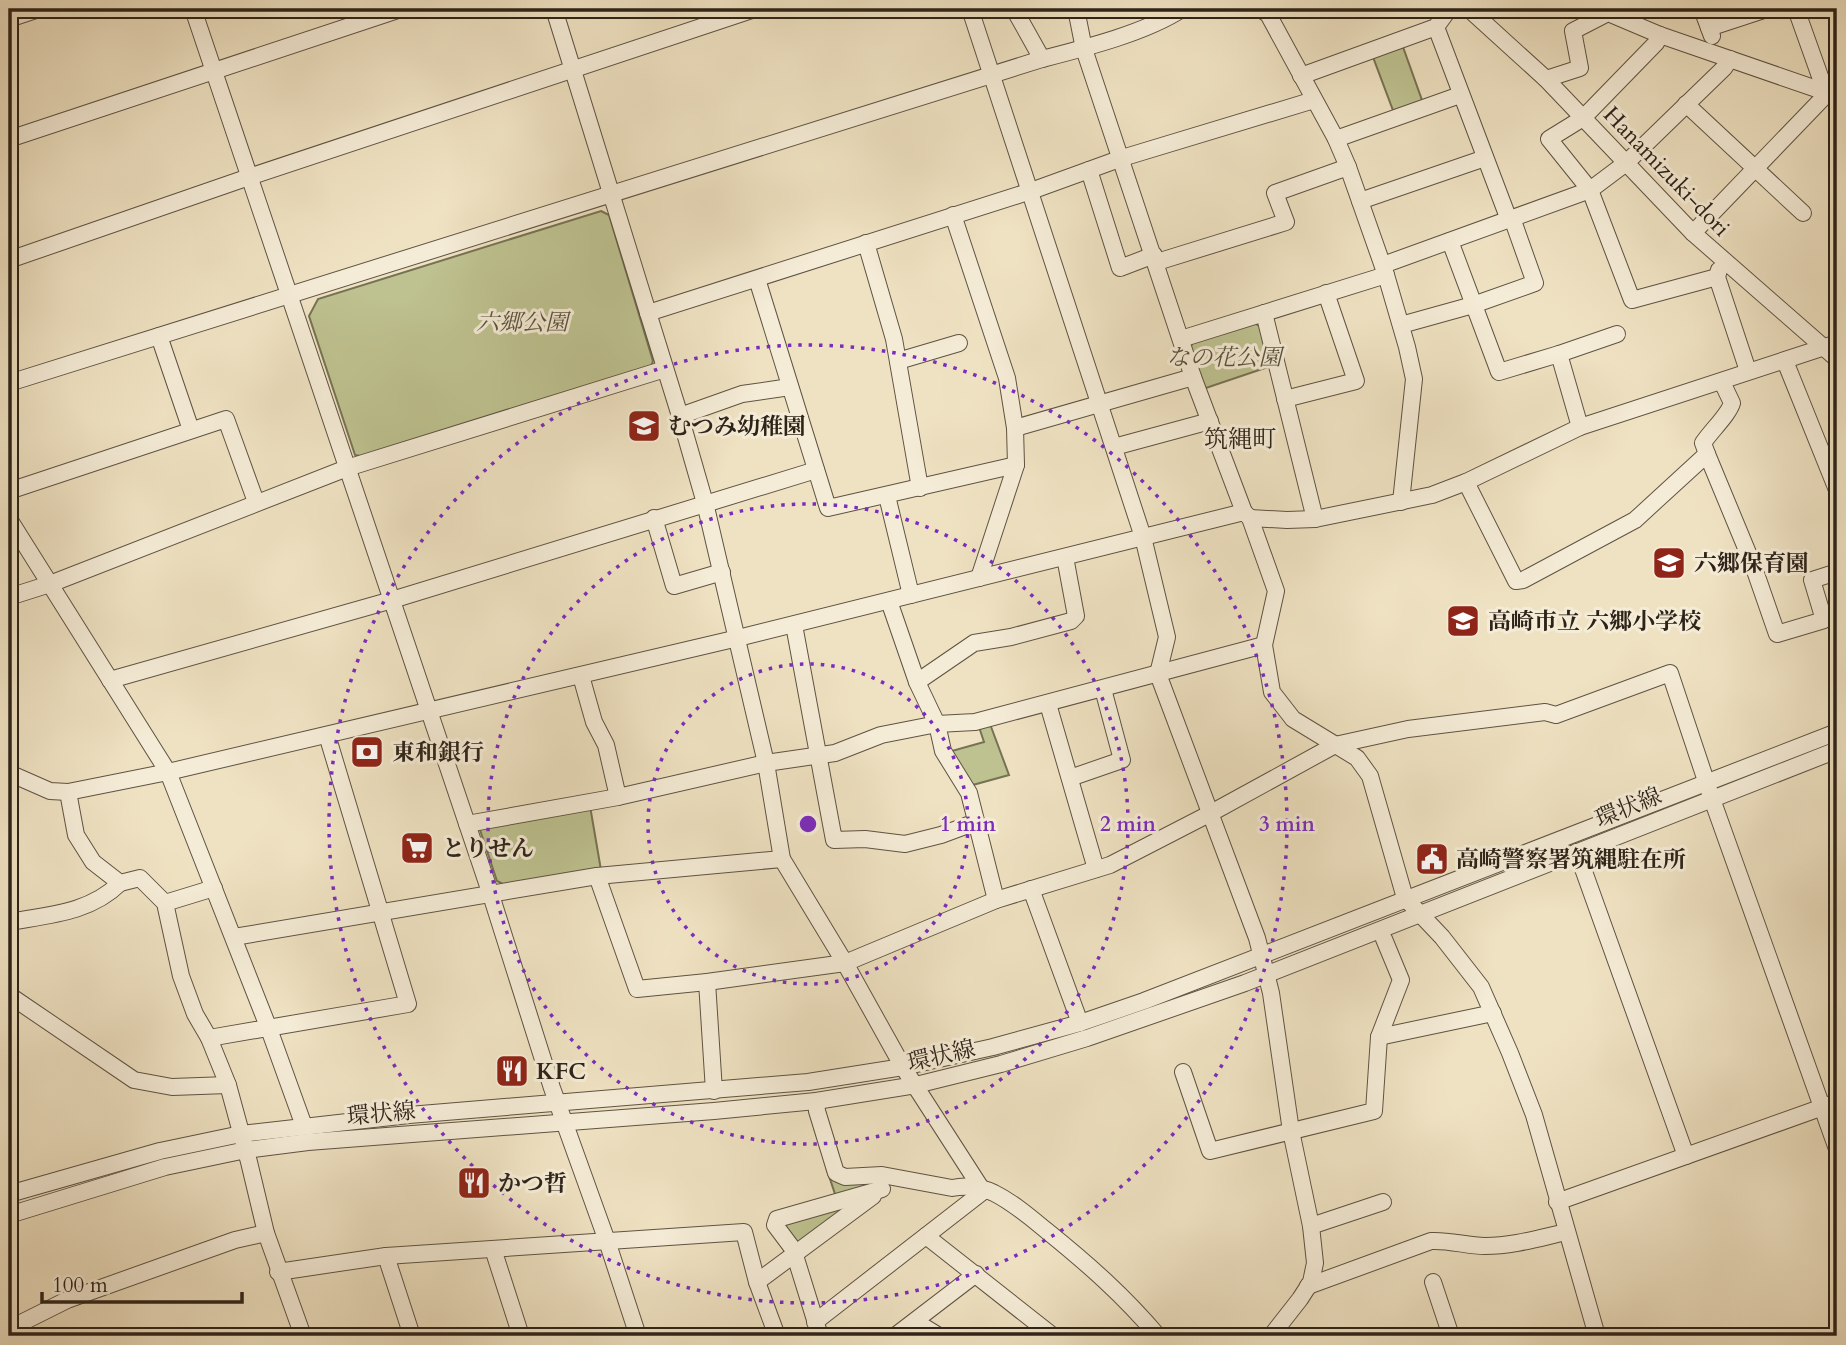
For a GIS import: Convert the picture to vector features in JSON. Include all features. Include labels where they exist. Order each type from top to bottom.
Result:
[{"type":"street","points":[[9,19],[39,9]]},
{"type":"street","points":[[193,9],[491,895],[557,1103],[638,1336]]},
{"type":"street","points":[[9,139],[401,9]]},
{"type":"street","points":[[554,9],[681,416],[705,503],[766,763],[782,859],[845,962],[903,1067],[983,1189]]},
{"type":"street","points":[[9,260],[249,177],[755,9]]},
{"type":"street","points":[[970,9],[1143,537],[1167,637],[1158,674],[1211,813],[1266,975],[1291,1131],[1311,1226],[1315,1263],[1308,1286],[1271,1336]]},
{"type":"street","points":[[1014,9],[1042,59]]},
{"type":"street","points":[[1076,9],[1084,49],[1194,377],[1276,591],[1264,645],[1272,692],[1293,719],[1357,758],[1370,776],[1405,898],[1464,962],[1481,987],[1534,1115],[1597,1336]]},
{"type":"street","points":[[9,383],[1042,59],[1084,49],[1167,18],[1182,9]]},
{"type":"street","points":[[1301,76],[1436,27],[1449,9]]},
{"type":"street","name":"Hanamizuki-dori","points":[[1469,9],[1546,79],[1693,233],[1723,261],[1830,344],[1837,359]]},
{"type":"street","points":[[1703,9],[1714,42],[1713,53]]},
{"type":"street","points":[[1709,28],[1767,9]]},
{"type":"street","points":[[1796,9],[1822,82],[1830,94]]},
{"type":"street","points":[[1271,10],[1301,76],[1336,139],[1348,167],[1401,325],[1414,379],[1401,502]]},
{"type":"street","points":[[1546,79],[1580,68],[1573,31],[1611,12],[1660,35],[1830,94]]},
{"type":"street","points":[[1401,325],[1473,305],[1535,282],[1436,27]]},
{"type":"street","points":[[1660,35],[1656,43],[1583,118],[1549,139],[1590,190],[1632,300],[1717,277]]},
{"type":"street","points":[[1181,339],[1326,293],[1450,241],[1590,190],[1626,163],[1724,68],[1730,59]]},
{"type":"street","points":[[1336,139],[1460,94]]},
{"type":"street","points":[[1693,233],[1830,94]]},
{"type":"street","points":[[648,313],[1031,191],[1122,158],[1314,100]]},
{"type":"street","points":[[1686,104],[1803,213]]},
{"type":"street","points":[[1360,201],[1485,158]]},
{"type":"street","points":[[1089,170],[1120,268],[1286,222],[1275,193],[1348,167]]},
{"type":"street","points":[[953,215],[1007,378],[1015,428],[1016,465],[979,578]]},
{"type":"street","points":[[1450,241],[1499,372],[1617,334]]},
{"type":"street","points":[[866,243],[894,339],[920,488]]},
{"type":"street","points":[[1723,261],[1717,277],[1748,371]]},
{"type":"street","points":[[757,279],[828,508],[1016,465]]},
{"type":"street","points":[[1285,399],[1356,381],[1326,293]]},
{"type":"street","points":[[1264,313],[1315,519]]},
{"type":"street","points":[[159,336],[191,430]]},
{"type":"street","points":[[898,361],[959,343]]},
{"type":"street","points":[[9,774],[50,791],[68,792],[430,712],[794,625],[1143,537],[1247,515],[1287,520],[1315,519],[1432,495],[1466,482],[1580,427],[1830,344]]},
{"type":"street","points":[[1559,354],[1580,427]]},
{"type":"street","points":[[1785,361],[1837,490]]},
{"type":"street","points":[[9,597],[50,584],[347,468],[665,369]]},
{"type":"street","points":[[1015,428],[1194,377]]},
{"type":"street","points":[[1722,382],[1732,403],[1730,410],[1703,443],[1753,565],[1777,634],[1824,620],[1812,580],[1837,572]]},
{"type":"street","points":[[681,416],[742,394],[790,387]]},
{"type":"street","points":[[9,491],[226,419],[256,502]]},
{"type":"street","points":[[1114,447],[1210,421]]},
{"type":"street","points":[[1466,482],[1516,582],[1635,520],[1707,454]]},
{"type":"street","points":[[110,680],[392,600],[816,470]]},
{"type":"street","points":[[887,496],[911,595]]},
{"type":"street","points":[[654,518],[674,586],[722,572]]},
{"type":"street","points":[[9,519],[168,772],[270,1029],[304,1126]]},
{"type":"street","points":[[917,681],[974,643],[1011,638],[1072,621],[1076,616],[1065,557]]},
{"type":"street","points":[[889,601],[917,681],[937,724],[943,751],[969,793],[996,900]]},
{"type":"street","points":[[794,625],[834,840],[865,839],[905,844],[976,822]]},
{"type":"street","points":[[467,824],[618,797],[766,763],[835,753],[881,735],[937,724],[975,722],[1264,645]]},
{"type":"street","points":[[597,876],[637,989],[845,962],[996,900],[1110,865],[1335,745],[1408,729],[1545,712],[1556,715],[1670,673],[1710,791],[1830,1105],[1837,1149]]},
{"type":"street","points":[[581,676],[594,722],[606,745],[618,797]]},
{"type":"street","points":[[1070,778],[1122,760],[1103,689]]},
{"type":"street","points":[[1048,704],[1096,869]]},
{"type":"street","name":"環状線","points":[[9,1194],[147,1155],[243,1142],[308,1142],[816,1101],[916,1085],[1001,1064],[1087,1038],[1266,975],[1421,915],[1577,852],[1837,732]]},
{"type":"street","points":[[209,1038],[408,1004],[327,735]]},
{"type":"street","name":"環状線","points":[[9,1215],[243,1142],[304,1126],[808,1082],[903,1067],[993,1047],[1080,1023],[1144,1001],[1405,898],[1710,791],[1837,750]]},
{"type":"street","points":[[68,792],[76,835],[93,862],[120,883]]},
{"type":"street","points":[[1577,852],[1686,1156]]},
{"type":"street","points":[[234,937],[597,876],[782,859]]},
{"type":"street","points":[[9,922],[76,911],[111,892],[120,883],[140,878],[165,903],[181,976],[195,1014],[209,1038],[228,1085],[266,1233],[303,1336]]},
{"type":"street","points":[[165,903],[215,888]]},
{"type":"street","points":[[1031,889],[1080,1023]]},
{"type":"street","points":[[1183,1072],[1210,1151],[1374,1111],[1379,1037],[1401,980],[1384,939]]},
{"type":"street","points":[[707,982],[714,1091]]},
{"type":"street","points":[[9,995],[134,1080],[172,1087],[228,1085]]},
{"type":"street","points":[[1379,1037],[1493,1013]]},
{"type":"street","points":[[816,1101],[836,1173],[845,1177],[882,1175],[952,1188],[963,1186],[983,1189],[1019,1208],[1069,1248],[1117,1290],[1158,1336]]},
{"type":"street","points":[[1557,1202],[1830,1105]]},
{"type":"street","points":[[757,1282],[882,1189],[902,1179]]},
{"type":"street","points":[[882,1189],[776,1219],[775,1225],[793,1249],[818,1329],[983,1189]]},
{"type":"street","points":[[1311,1226],[1383,1202]]},
{"type":"street","points":[[278,1272],[386,1256],[744,1232],[757,1282],[777,1336]]},
{"type":"street","points":[[1308,1286],[1431,1241],[1445,1240],[1482,1246],[1516,1244],[1566,1232]]},
{"type":"street","points":[[9,1329],[79,1295],[235,1240],[266,1233]]},
{"type":"street","points":[[926,1236],[1053,1336]]},
{"type":"street","points":[[494,1249],[522,1336]]},
{"type":"street","points":[[386,1256],[412,1336]]},
{"type":"street","points":[[897,1336],[976,1274]]},
{"type":"street","points":[[1433,1282],[1451,1336]]},
{"type":"street","points":[[916,1322],[939,1336]]},
{"type":"green space","points":[[1403,47],[1423,103],[1394,113],[1373,57]]},
{"type":"green space","name":"六郷公園","points":[[601,211],[609,215],[653,361],[650,369],[365,457],[355,455],[309,316],[318,299]]},
{"type":"green space","name":"なの花公園","points":[[1254,323],[1262,327],[1271,366],[1203,389],[1190,348],[1193,342]]},
{"type":"green space","points":[[990,724],[1009,775],[969,786],[948,752],[984,742],[979,727]]},
{"type":"green space","points":[[590,806],[601,870],[507,886],[497,881],[480,830],[484,824]]},
{"type":"green space","points":[[827,1170],[893,1180],[836,1197]]},
{"type":"green space","points":[[858,1199],[797,1244],[782,1226]]},
{"type":"place","name":"むつみ幼稚園","points":[[644,426]]},
{"type":"place","name":"六郷保育園","points":[[1669,563]]},
{"type":"place","name":"高崎市立 六郷小学校","points":[[1463,621]]},
{"type":"place","name":"東和銀行","points":[[367,752]]},
{"type":"place","name":"とりせん","points":[[417,848]]},
{"type":"place","name":"高崎警察署筑縄駐在所","points":[[1432,859]]},
{"type":"place","name":"KFC","points":[[512,1071]]},
{"type":"place","name":"かつ哲","points":[[474,1183]]},
{"type":"district","name":"筑縄町","points":[[1240,439]]}]
